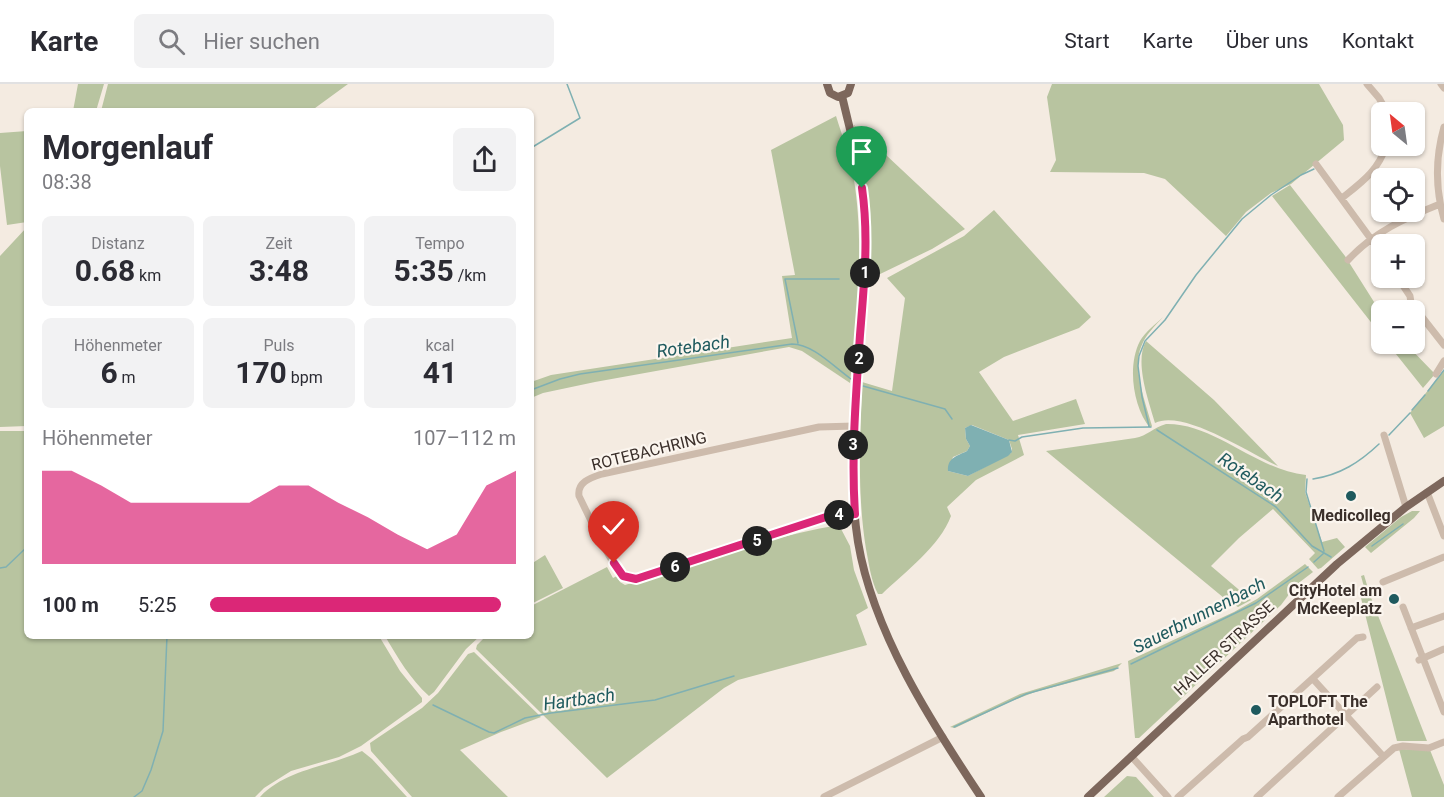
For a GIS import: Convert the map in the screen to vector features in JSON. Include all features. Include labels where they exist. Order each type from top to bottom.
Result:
[{"type":"main road","points":[[827,84],[830,93],[836,96],[842,96],[850,90],[851,84]]},
{"type":"main road","points":[[842,96],[866,216],[867,253],[852,465],[855,514],[863,563],[883,624],[905,671],[981,797]]},
{"type":"main road","name":"HALLER STRASSE","points":[[1089,795],[1336,564],[1406,507],[1444,481]]},
{"type":"street","points":[[1367,84],[1381,102]]},
{"type":"street","points":[[1441,84],[1444,88]]},
{"type":"street","points":[[1444,127],[1437,168],[1440,204],[1444,219]]},
{"type":"street","points":[[1342,198],[1373,172],[1381,156]]},
{"type":"street","points":[[1316,164],[1371,239],[1348,260]]},
{"type":"street","points":[[1378,234],[1395,223],[1440,204]]},
{"type":"street","points":[[1405,288],[1410,296],[1411,303],[1444,345]]},
{"type":"street","points":[[1436,374],[1444,361]]},
{"type":"street","name":"ROTEBACHRING","points":[[854,426],[808,429],[602,474],[581,483],[578,490],[614,563],[621,574],[629,579],[636,579],[688,563],[826,517],[855,514]]},
{"type":"street","points":[[1384,435],[1406,507]]},
{"type":"street","points":[[1427,492],[1444,536]]},
{"type":"street","points":[[1383,582],[1444,557]]},
{"type":"street","points":[[1403,607],[1421,659],[1444,710]]},
{"type":"street","points":[[1411,628],[1444,616]]},
{"type":"street","points":[[1178,797],[1357,638],[1364,637]]},
{"type":"street","points":[[1421,659],[1444,649]]},
{"type":"street","points":[[1313,679],[1383,756]]},
{"type":"street","points":[[1257,797],[1377,687]]},
{"type":"street","points":[[824,797],[943,737]]},
{"type":"street","points":[[1340,796],[1394,748],[1403,746],[1429,748],[1444,742]]},
{"type":"street","points":[[1131,756],[1168,797]]},
{"type":"green space","points":[[78,84],[104,84],[97,108],[74,108]]},
{"type":"green space","points":[[108,84],[348,84],[315,108],[102,108]]},
{"type":"green space","points":[[1052,84],[1319,84],[1343,125],[1344,140],[1291,184],[1271,193],[1246,212],[1226,236],[1165,179],[1144,173],[1050,172],[1056,160],[1047,97]]},
{"type":"green space","points":[[836,116],[853,174],[859,226],[857,304],[850,383],[802,351],[789,347],[595,382],[534,397],[534,381],[551,375],[792,338],[782,276],[795,275],[771,150]]},
{"type":"green space","points":[[854,125],[965,229],[932,249],[876,276],[871,275],[869,214],[862,161]]},
{"type":"green space","points":[[24,131],[24,222],[7,225],[0,166],[0,133]]},
{"type":"green space","points":[[1290,185],[1345,256],[1373,300],[1371,322],[1272,196]]},
{"type":"green space","points":[[994,210],[1091,317],[1079,328],[1004,357],[979,372],[1013,421],[1076,399],[1085,424],[1018,435],[1024,455],[976,480],[947,507],[951,516],[939,538],[911,568],[882,594],[878,594],[869,566],[861,507],[862,382],[892,391],[905,298],[887,278],[964,236]],"holes":[[[972,425],[1009,440],[1011,453],[968,476],[948,471],[953,457],[967,451],[970,446],[966,439],[965,428]]]},
{"type":"green space","points":[[24,230],[24,426],[0,427],[0,256]]},
{"type":"green space","points":[[1163,317],[1145,339],[1139,356],[1139,375],[1152,426],[1150,428],[1139,409],[1136,398],[1134,362],[1140,341]]},
{"type":"green space","points":[[1146,341],[1214,400],[1278,466],[1199,427],[1167,420],[1155,423],[1142,371]]},
{"type":"green space","points":[[1396,354],[1416,354],[1435,374],[1423,388]]},
{"type":"green space","points":[[1444,370],[1444,426],[1424,438],[1410,413]]},
{"type":"green space","points":[[1166,424],[1202,431],[1270,465],[1306,475],[1305,492],[1322,542],[1337,538],[1345,547],[1318,569],[1309,559],[1315,553],[1273,509],[1211,566],[1251,600],[1238,607],[1224,598],[1046,451],[1135,438]]},
{"type":"green space","points":[[0,431],[24,431],[24,639],[381,639],[400,671],[422,698],[422,702],[361,746],[339,757],[291,771],[264,788],[255,797],[0,797]]},
{"type":"green space","points":[[1412,511],[1420,511],[1371,553],[1365,547],[1401,517]]},
{"type":"green space","points":[[839,525],[850,546],[854,570],[868,608],[856,615],[867,645],[738,680],[724,688],[607,778],[476,649],[483,639],[534,639],[534,604],[607,567],[613,578],[617,576],[625,585],[785,536]]},
{"type":"green space","points":[[545,555],[563,588],[534,602],[534,562]]},
{"type":"green space","points":[[1305,564],[1313,572],[1296,585],[1281,605],[1139,738],[1135,738],[1128,661],[1234,612],[1257,599]]},
{"type":"green space","points":[[1364,575],[1427,741],[1397,741],[1359,590],[1364,587],[1361,576]]},
{"type":"green space","points":[[387,639],[477,639],[466,649],[429,696],[400,660]]},
{"type":"green space","points":[[474,652],[541,717],[460,750],[508,797],[412,797],[371,751],[370,743],[422,708],[438,693],[468,654]]},
{"type":"green space","points":[[1122,663],[1114,671],[1035,692],[955,728],[950,727],[1020,694]]},
{"type":"green space","points":[[1399,749],[1430,750],[1444,785],[1444,797],[1412,797]]},
{"type":"green space","points":[[362,751],[407,797],[260,797],[282,780],[295,774]]},
{"type":"green space","points":[[1127,776],[1136,777],[1154,797],[1104,797]]},
{"type":"water","points":[[971,425],[1009,440],[1012,452],[968,476],[948,471],[951,460],[967,451],[970,446],[966,439],[965,428]]},
{"type":"waterway","points":[[534,146],[580,118],[567,84]]},
{"type":"waterway","points":[[1149,426],[1138,366],[1145,341],[1165,320],[1196,275],[1242,219],[1271,195],[1314,169]]},
{"type":"waterway","points":[[798,343],[785,279],[839,279]]},
{"type":"waterway","name":"Rotebach","points":[[534,389],[580,374],[792,344],[815,352],[851,379]]},
{"type":"waterway","points":[[1428,391],[1444,370]]},
{"type":"waterway","name":"Rotebach","points":[[863,386],[945,409],[952,419]]},
{"type":"waterway","points":[[1412,410],[1425,395]]},
{"type":"waterway","points":[[1389,435],[1410,413]]},
{"type":"waterway","name":"Rotebach","points":[[1009,440],[1015,441],[1022,437],[1083,428],[1151,427]]},
{"type":"waterway","name":"Rotebach","points":[[1157,430],[1276,507],[1312,546],[1331,557]]},
{"type":"waterway","points":[[1313,479],[1349,467],[1379,444]]},
{"type":"waterway","points":[[1307,479],[1306,492],[1324,551]]},
{"type":"waterway","name":"Sauerbrunnenbach","points":[[1372,546],[1403,524]]},
{"type":"waterway","points":[[0,568],[6,567],[24,550]]},
{"type":"waterway","name":"Sauerbrunnenbach","points":[[1314,562],[1324,553]]},
{"type":"waterway","name":"Sauerbrunnenbach","points":[[1131,664],[1256,603],[1308,567]]},
{"type":"waterway","points":[[134,797],[142,791],[163,731],[167,639]]},
{"type":"waterway","name":"Sauerbrunnenbach","points":[[954,727],[1026,694],[1118,668]]},
{"type":"waterway","name":"Hartbach","points":[[433,705],[494,733],[525,718],[655,700],[734,676]]},
{"type":"place","name":"Medicolleg","points":[[1351,496]]},
{"type":"place","name":"CityHotel am McKeeplatz","points":[[1394,599]]},
{"type":"place","name":"TOPLOFT The Aparthotel","points":[[1256,710]]},
{"type":"route","points":[[614,563],[623,576],[636,579],[826,517],[855,514],[852,465],[867,253],[866,216],[862,188]]}]
